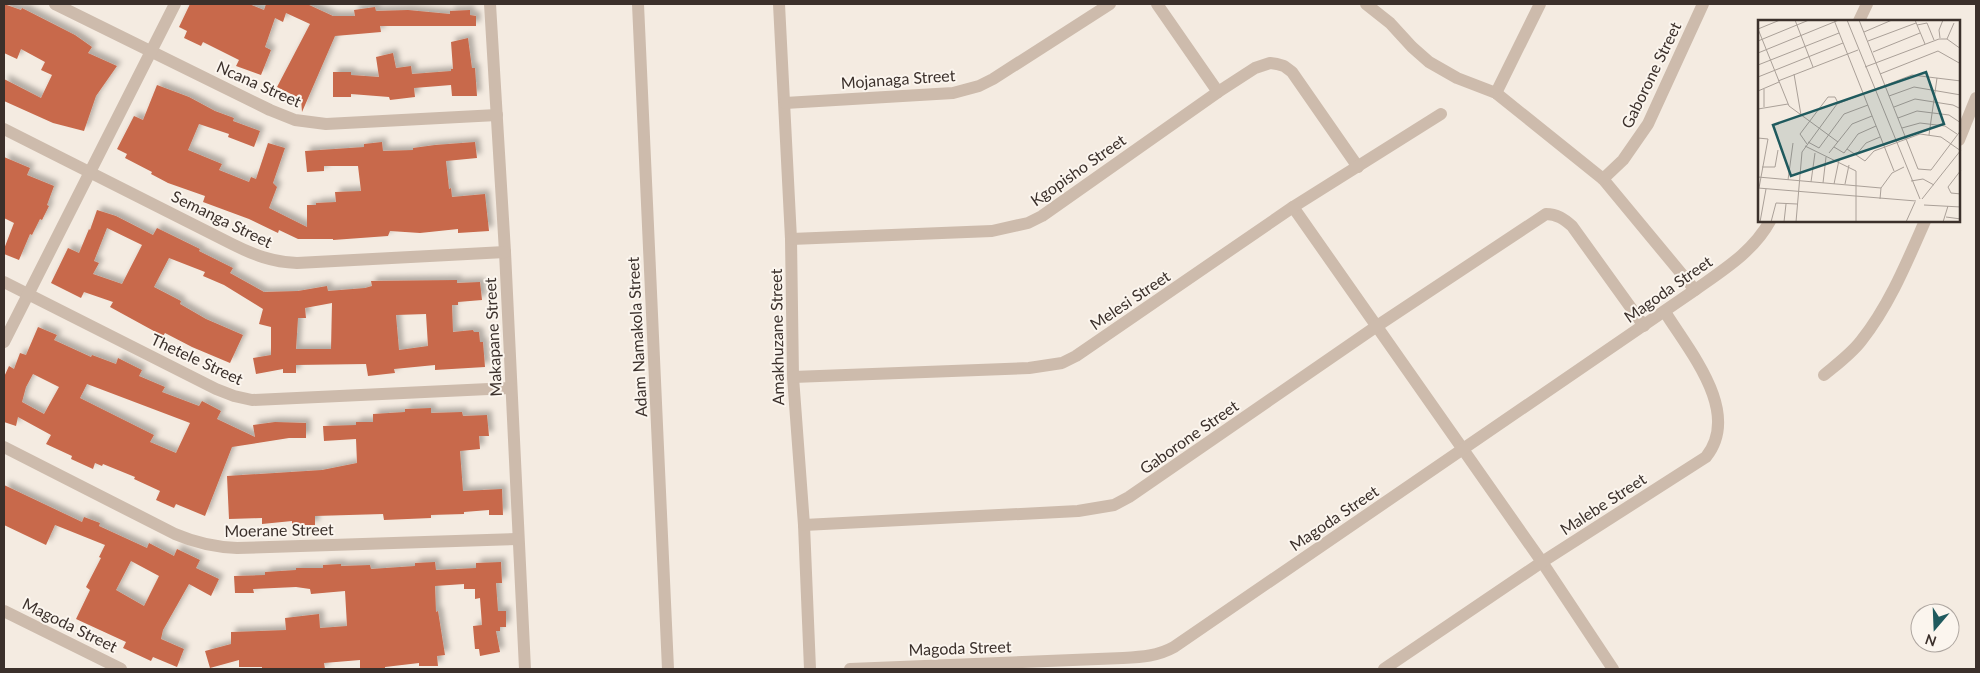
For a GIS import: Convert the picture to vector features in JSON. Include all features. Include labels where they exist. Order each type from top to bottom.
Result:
[{"type":"street","name":"Ncana Street","points":[[55,4],[270,110],[310,123],[326,124],[497,115]]},
{"type":"street","points":[[4,342],[175,4]]},
{"type":"street","name":"Makapane Street","points":[[490,4],[505,252],[525,669]]},
{"type":"street","name":"Adam Namakola Street","points":[[638,4],[668,669]]},
{"type":"street","name":"Amakhuzane Street","points":[[779,4],[791,239],[793,377],[804,525],[810,669]]},
{"type":"street","name":"Mojanaga Street","points":[[785,103],[966,90],[993,79],[1110,4]]},
{"type":"street","points":[[1157,4],[1218,92]]},
{"type":"street","points":[[1366,4],[1390,23],[1429,62],[1457,78],[1496,93],[1603,179],[1695,290]]},
{"type":"street","points":[[1496,93],[1540,4]]},
{"type":"street","name":"Gaborone Street","points":[[1603,179],[1622,160],[1648,124],[1703,4]]},
{"type":"street","points":[[1859,20],[1867,4]]},
{"type":"street","name":"Kgopisho Street","points":[[791,239],[992,231],[1028,223],[1042,216],[1218,92],[1262,65],[1270,63],[1284,66],[1292,72],[1358,167]]},
{"type":"street","points":[[1960,138],[1976,98]]},
{"type":"street","name":"Melesi Street","points":[[793,377],[1029,368],[1062,363],[1076,356],[1293,207],[1441,114]]},
{"type":"street","name":"Semanga Street","points":[[4,129],[253,254],[280,262],[505,252]]},
{"type":"street","points":[[1293,207],[1542,562],[1613,669]]},
{"type":"street","name":"Gaborone Street","points":[[804,525],[1078,511],[1114,505],[1129,497],[1377,326],[1546,214],[1552,214],[1563,219],[1572,226],[1644,326]]},
{"type":"street","name":"Magoda Street","points":[[850,669],[1146,663],[1174,647],[1665,312],[1746,253],[1759,240],[1769,222]]},
{"type":"street","points":[[1824,375],[1860,342],[1876,320],[1907,262],[1924,222]]},
{"type":"street","name":"Thetele Street","points":[[4,282],[216,389],[252,400],[511,388]]},
{"type":"street","name":"Malebe Street","points":[[1384,669],[1542,562],[1706,457],[1715,442],[1719,423],[1717,404],[1708,383],[1665,312]]},
{"type":"street","name":"Moerane Street","points":[[4,447],[193,542],[213,547],[246,548],[518,539]]},
{"type":"street","name":"Magoda Street","points":[[4,611],[122,669]]},
{"type":"building","points":[[4,4],[21,10],[22,8],[75,35],[92,47],[88,53],[117,66],[96,96],[84,131],[53,123],[4,101],[4,79],[41,98],[52,75],[41,70],[45,62],[21,49],[17,59],[4,53]]},
{"type":"building","points":[[190,4],[249,4],[264,10],[266,4],[307,4],[333,16],[355,16],[354,10],[375,7],[376,11],[408,10],[450,14],[450,11],[470,10],[470,15],[476,16],[476,26],[380,26],[381,32],[335,36],[302,112],[301,99],[277,87],[310,24],[286,13],[283,22],[275,18],[265,47],[271,50],[261,75],[236,66],[239,60],[203,42],[201,46],[184,38],[187,31],[179,27]]},
{"type":"building","points":[[468,38],[472,68],[475,68],[477,96],[452,96],[451,85],[414,88],[415,97],[390,100],[389,97],[351,94],[351,97],[333,97],[333,72],[351,72],[351,75],[379,77],[376,57],[393,53],[396,68],[411,66],[412,74],[451,71],[453,69],[451,42]]},
{"type":"building","points":[[157,85],[189,97],[215,111],[234,118],[233,121],[260,131],[254,147],[228,137],[229,134],[199,124],[188,150],[222,164],[219,170],[249,182],[251,177],[256,179],[268,143],[285,148],[273,183],[277,187],[269,208],[307,227],[307,205],[336,202],[335,192],[361,191],[358,166],[324,166],[324,171],[307,172],[305,151],[364,147],[364,144],[382,142],[383,151],[413,150],[413,148],[435,145],[475,142],[477,158],[446,161],[449,189],[451,188],[452,197],[485,194],[489,231],[458,233],[458,229],[420,233],[390,231],[388,236],[333,240],[298,239],[279,230],[278,233],[249,219],[203,202],[205,196],[168,183],[151,174],[152,172],[125,158],[127,154],[117,149],[134,116],[143,120]]},
{"type":"building","points":[[4,157],[30,168],[27,175],[54,186],[47,205],[49,206],[32,235],[30,234],[19,260],[4,254],[4,249],[14,223],[4,218]]},
{"type":"building","points":[[97,210],[116,216],[153,235],[157,228],[233,268],[230,273],[264,292],[298,291],[327,286],[328,291],[365,288],[372,286],[371,281],[457,280],[457,283],[480,282],[482,300],[458,302],[458,305],[452,305],[453,332],[473,330],[474,332],[479,332],[480,342],[483,342],[485,367],[435,370],[435,365],[394,369],[395,373],[368,376],[366,364],[296,365],[296,373],[283,373],[283,369],[256,374],[253,358],[271,355],[271,327],[259,324],[263,309],[224,285],[203,276],[205,272],[169,258],[154,287],[181,301],[180,304],[206,319],[243,335],[230,363],[165,333],[163,336],[110,307],[113,302],[84,292],[81,298],[51,283],[68,248],[79,253]],"holes":[[[107,228],[142,245],[122,284],[93,274],[99,263],[94,261]],[[332,303],[331,349],[296,349],[298,318],[306,318],[305,308]],[[426,314],[428,346],[399,350],[396,315]]]},
{"type":"building","points":[[38,327],[57,335],[54,340],[91,357],[92,355],[116,364],[118,358],[142,370],[139,376],[165,387],[162,392],[199,406],[202,401],[221,411],[217,419],[255,437],[253,425],[275,422],[306,423],[306,438],[289,438],[232,447],[205,516],[176,504],[174,508],[156,500],[160,491],[134,479],[135,477],[103,464],[102,466],[95,463],[93,469],[71,459],[72,456],[46,444],[51,435],[18,417],[16,426],[4,422],[4,377],[9,366],[14,369],[20,353],[26,355]],"holes":[[[33,374],[59,387],[44,414],[22,402],[26,387]],[[87,384],[190,423],[176,453],[150,442],[154,435],[80,398]]]},
{"type":"building","points":[[431,408],[431,413],[462,412],[463,416],[487,415],[489,436],[479,436],[480,449],[460,451],[463,491],[502,489],[503,515],[489,515],[489,510],[464,512],[464,514],[431,515],[431,518],[384,520],[383,514],[315,516],[315,525],[292,525],[292,521],[262,524],[262,518],[229,519],[227,476],[322,470],[357,463],[356,439],[324,441],[323,426],[356,425],[356,422],[373,422],[373,414],[405,412],[405,409]]},
{"type":"building","points":[[4,485],[82,522],[84,517],[100,523],[99,526],[147,548],[149,543],[174,556],[177,549],[200,560],[196,568],[219,579],[211,596],[189,584],[163,630],[161,639],[184,649],[177,667],[153,657],[151,661],[123,648],[126,642],[76,619],[90,590],[86,587],[101,558],[99,557],[105,545],[55,525],[46,545],[4,525]],"holes":[[[131,561],[159,576],[144,606],[116,590]]]},
{"type":"building","points":[[435,562],[436,570],[476,568],[476,563],[501,562],[502,583],[496,583],[498,611],[506,611],[506,627],[500,627],[500,631],[496,631],[500,652],[480,656],[479,649],[475,649],[473,626],[482,625],[480,598],[475,599],[475,589],[464,589],[464,584],[435,586],[436,612],[438,611],[445,655],[437,656],[438,666],[419,666],[419,663],[385,667],[385,669],[360,669],[360,660],[324,663],[325,669],[262,669],[262,667],[239,667],[239,660],[210,668],[205,651],[231,644],[231,632],[286,630],[285,618],[319,614],[320,628],[347,626],[345,591],[311,594],[310,589],[296,587],[253,589],[254,593],[235,593],[234,576],[265,575],[265,572],[296,570],[296,568],[323,568],[323,565],[370,565],[371,569],[415,566],[415,563]]}]
